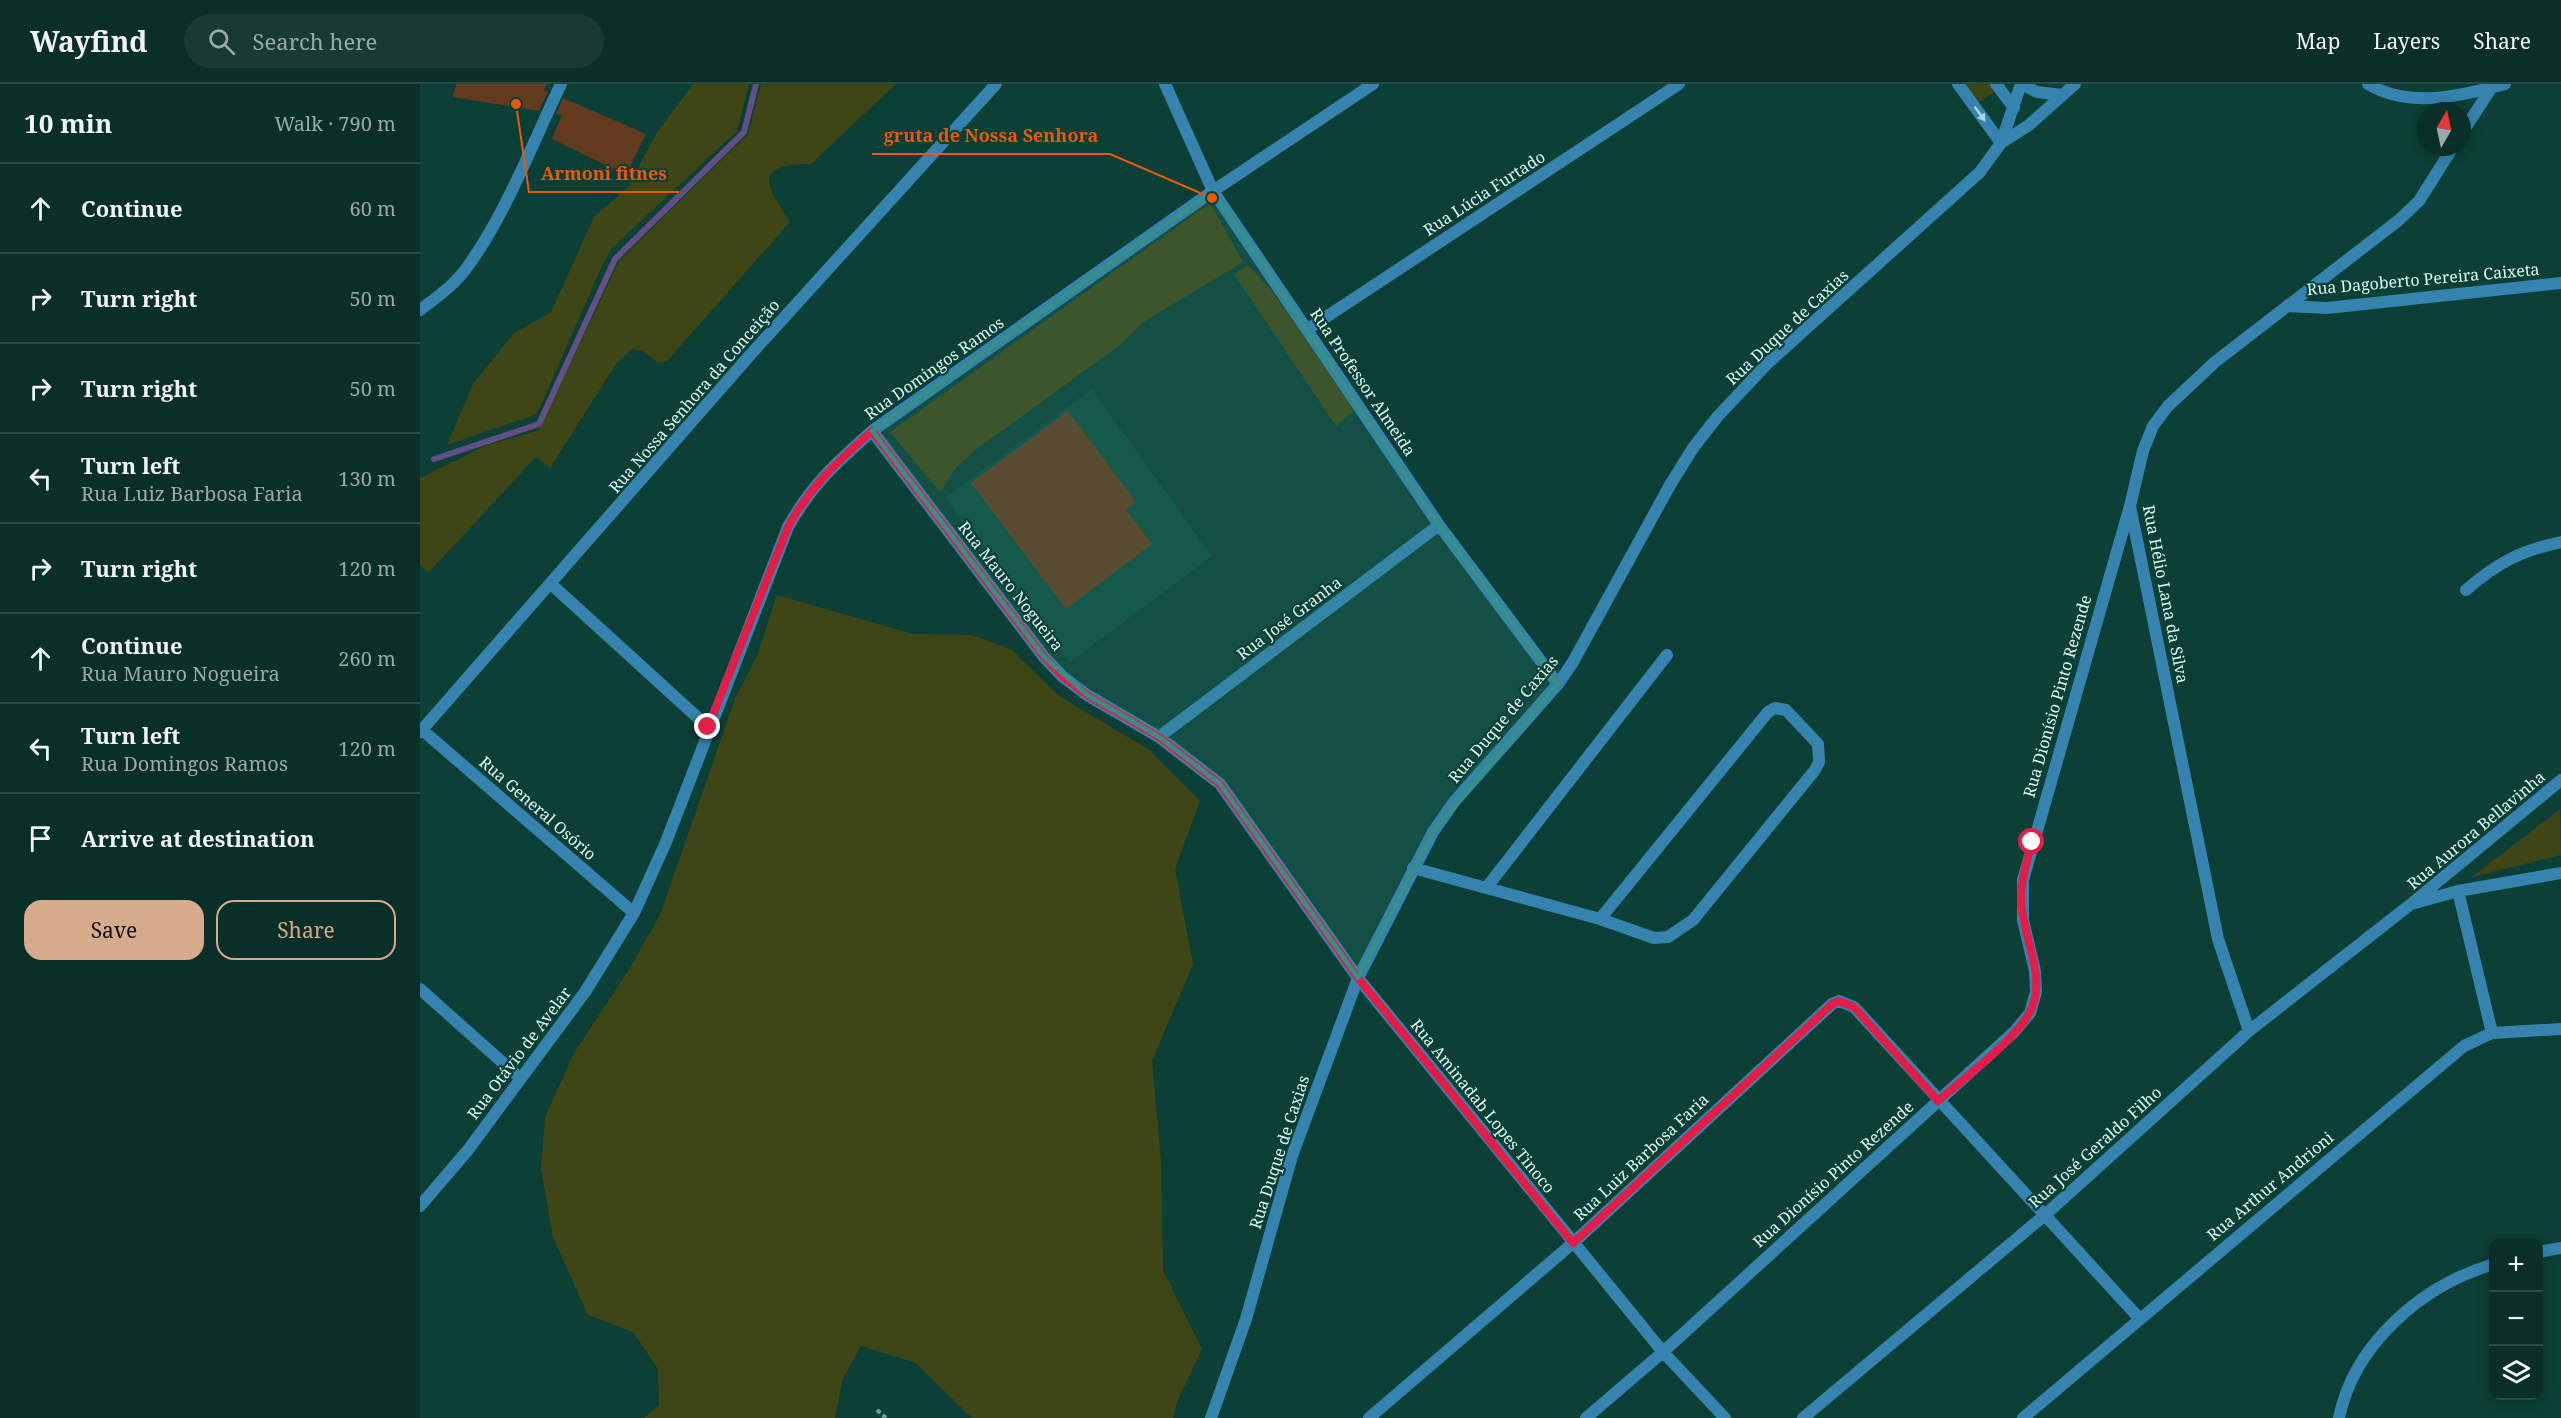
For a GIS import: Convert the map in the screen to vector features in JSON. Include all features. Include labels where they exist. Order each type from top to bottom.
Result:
[{"type":"street","points":[[420,310],[445,291],[468,268],[490,231],[561,84]]},
{"type":"street","name":"Rua Nossa Senhora da Conceição","points":[[421,730],[751,354],[996,84]]},
{"type":"street","name":"Rua Professor Almeida","points":[[1165,84],[1213,191],[1439,525],[1558,684]]},
{"type":"street","name":"Rua Domingos Ramos","points":[[634,913],[666,842],[708,727],[794,517],[805,497],[826,472],[872,431],[1213,191],[1373,84]]},
{"type":"street","name":"Rua Lúcia Furtado","points":[[1308,329],[1679,84]]},
{"type":"street","points":[[1958,84],[2001,143],[2029,124],[2075,84]]},
{"type":"street","points":[[1996,84],[2014,108]]},
{"type":"street","points":[[2021,84],[2037,92],[2062,95]]},
{"type":"street","name":"Rua Duque de Caxias","points":[[1211,1418],[1246,1319],[1292,1156],[1358,978],[1413,868],[1454,802],[1558,684],[1590,632],[1693,448],[1718,416],[1768,363],[1980,172],[2001,143],[2021,84]]},
{"type":"street","points":[[2368,84],[2401,98],[2422,99],[2505,84]]},
{"type":"street","points":[[2471,119],[2492,87]]},
{"type":"street","name":"Rua Hélio Lana da Silva","points":[[2249,1031],[2218,939],[2130,506],[2143,452],[2153,426],[2168,406],[2215,362],[2399,220],[2418,201],[2447,156]]},
{"type":"street","name":"Rua Dagoberto Pereira Caixeta","points":[[2287,306],[2327,308],[2561,283]]},
{"type":"street","name":"Rua Mauro Nogueira","points":[[872,431],[1044,657],[1063,677],[1087,695],[1159,737],[1220,784],[1358,978]]},
{"type":"street","name":"Rua Dionísio Pinto Rezende","points":[[1586,1418],[1663,1352],[2014,1032],[2030,1013],[2036,992],[2035,971],[2023,920],[2023,880],[2130,506]]},
{"type":"street","name":"Rua José Granha","points":[[1159,737],[1439,525]]},
{"type":"street","points":[[2466,590],[2491,568],[2534,548],[2561,542]]},
{"type":"street","points":[[551,584],[708,727]]},
{"type":"street","points":[[1487,887],[1667,655]]},
{"type":"street","points":[[1413,868],[1600,919],[1654,938],[1668,937],[1693,920],[1819,762],[1818,744],[1786,710],[1775,708],[1768,711],[1600,919]]},
{"type":"street","name":"Rua General Osório","points":[[421,730],[634,913]]},
{"type":"street","name":"Rua Aurora Bellavinha","points":[[2411,904],[2559,784]]},
{"type":"street","points":[[2411,904],[2458,891],[2561,873]]},
{"type":"street","points":[[2458,891],[2492,1033]]},
{"type":"street","name":"Rua José Geraldo Filho","points":[[1803,1418],[2046,1214],[2249,1031],[2411,904]]},
{"type":"street","name":"Rua Otávio de Avelar","points":[[420,1206],[468,1150],[585,992],[634,913]]},
{"type":"street","name":"Rua Aminadab Lopes Tinoco","points":[[1358,978],[1663,1352],[1725,1418]]},
{"type":"street","points":[[420,989],[520,1078]]},
{"type":"street","name":"Rua Luiz Barbosa Faria","points":[[1369,1418],[1573,1243],[1832,1004],[1839,1001],[1854,1007],[1938,1101]]},
{"type":"street","name":"Rua Arthur Andrioni","points":[[2023,1418],[2436,1068],[2477,1038],[2492,1033],[2561,1029]]},
{"type":"street","points":[[1938,1101],[2046,1214],[2139,1318]]},
{"type":"street","points":[[2543,1251],[2561,1248]]},
{"type":"street","points":[[2338,1418],[2344,1394],[2361,1360],[2387,1329],[2419,1303],[2455,1280],[2489,1266]]},
{"type":"path","points":[[877,1410],[886,1418]]},
{"type":"highlighted area","points":[[1213,191],[1439,525],[1558,684],[1433,832],[1358,978],[1220,784],[1159,737],[1087,695],[1044,657],[872,431]]},
{"type":"shaded area","points":[[693,84],[749,84],[737,131],[612,248],[537,414],[447,445],[473,384],[514,333],[551,312],[594,217],[628,187],[656,134]]},
{"type":"shaded area","points":[[761,84],[896,84],[811,164],[779,168],[772,173],[769,180],[771,188],[790,222],[667,361],[658,363],[643,351],[632,349],[616,364],[550,468],[536,457],[429,572],[420,566],[420,478],[485,446],[539,430],[619,261],[748,134]]},
{"type":"shaded area","points":[[1962,84],[1991,84],[1996,91],[1977,104]]},
{"type":"shaded area","points":[[1210,203],[1243,262],[1145,321],[1120,345],[974,451],[956,468],[940,492],[890,432]]},
{"type":"shaded area","points":[[1248,265],[1273,292],[1354,410],[1336,426],[1234,274]]},
{"type":"shaded area","points":[[1092,389],[1212,556],[1070,662],[945,498]]},
{"type":"shaded area","points":[[777,595],[913,634],[971,635],[1011,649],[1059,696],[1148,749],[1200,801],[1175,869],[1193,964],[1152,1061],[1161,1161],[1163,1270],[1202,1349],[1177,1402],[1173,1418],[972,1418],[916,1363],[861,1346],[843,1378],[835,1418],[644,1418],[659,1405],[658,1369],[633,1332],[588,1315],[553,1237],[541,1169],[545,1117],[574,1053],[628,971],[660,915],[736,696],[757,656]]},
{"type":"shaded area","points":[[2560,809],[2561,855],[2472,877]]},
{"type":"building","points":[[456,84],[547,84],[544,90],[548,92],[539,111],[453,97]]},
{"type":"building","points":[[563,98],[646,134],[626,175],[552,139],[562,115],[556,114]]},
{"type":"building","points":[[1068,411],[1136,502],[1126,510],[1152,544],[1066,609],[971,483]]},
{"type":"waterway","points":[[434,459],[539,424],[615,259],[744,132],[756,84]]},
{"type":"place","name":"Armoni fitnes","points":[[516,104]]},
{"type":"place","name":"gruta de Nossa Senhora","points":[[1212,198]]},
{"type":"route","points":[[708,727],[788,527],[805,497],[826,472],[872,431],[1044,657],[1063,677],[1087,695],[1159,737],[1201,767],[1220,784],[1358,978],[1573,1243],[1832,1004],[1839,1001],[1847,1002],[1854,1007],[1938,1101],[2014,1032],[2030,1013],[2036,992],[2035,971],[2023,920],[2021,900],[2032,842]]}]
